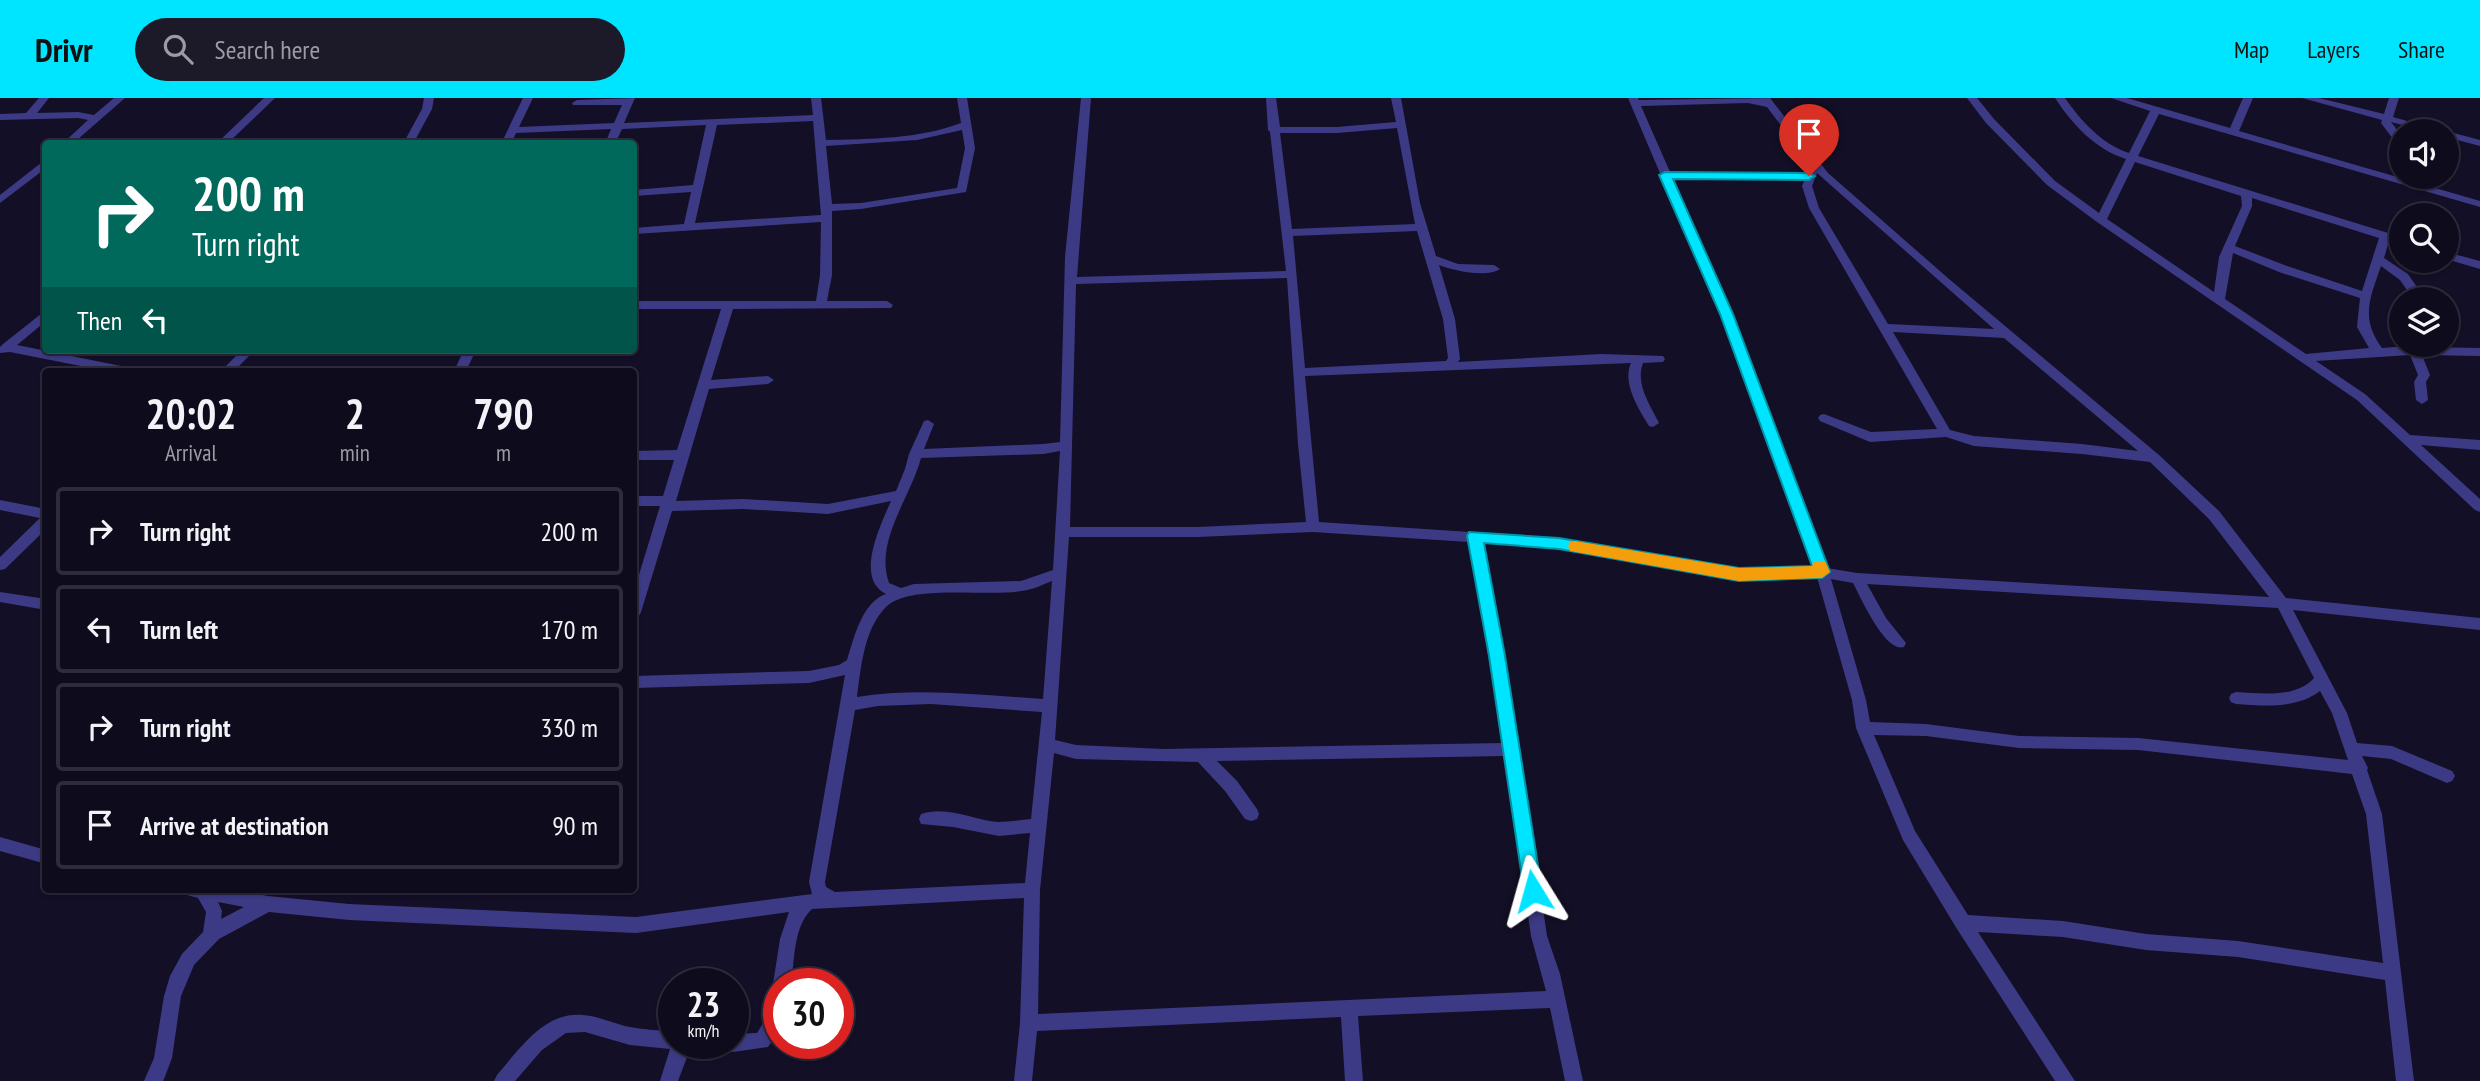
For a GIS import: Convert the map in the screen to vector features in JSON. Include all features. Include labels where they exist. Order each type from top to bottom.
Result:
[{"type":"street","points":[[29,116],[44,98]]},
{"type":"street","points":[[71,140],[120,98]]},
{"type":"street","points":[[225,140],[270,98]]},
{"type":"street","points":[[410,140],[427,109],[429,98]]},
{"type":"street","points":[[508,140],[528,98]]},
{"type":"street","points":[[816,98],[826,213],[826,275],[821,303]]},
{"type":"street","points":[[637,231],[826,213],[962,190],[970,148],[962,98]]},
{"type":"street","points":[[1023,1081],[1029,1023],[1032,890],[1047,745],[1063,532],[1071,281],[1086,98]]},
{"type":"street","points":[[1271,98],[1292,274],[1304,444],[1313,527]]},
{"type":"street","points":[[1396,98],[1415,204],[1444,296],[1454,350],[1454,359],[1450,364],[1439,366]]},
{"type":"street","points":[[1972,98],[1990,121],[2051,183],[2361,397],[2480,507]]},
{"type":"street","points":[[2060,98],[2072,116],[2093,138],[2111,151],[2389,237]]},
{"type":"street","points":[[2117,98],[2480,204]]},
{"type":"street","points":[[2233,133],[2248,98]]},
{"type":"street","points":[[2307,98],[2393,119]]},
{"type":"street","points":[[2389,127],[2386,123],[2394,98]]},
{"type":"street","points":[[577,103],[629,100]]},
{"type":"street","points":[[611,140],[629,100]]},
{"type":"street","points":[[2066,1081],[1909,835],[1864,728],[1859,700],[1822,572],[1726,314],[1634,100],[1766,101],[1812,170],[2155,458],[2214,515],[2282,603],[2321,680],[2360,768],[2374,814],[2405,1081]]},
{"type":"street","points":[[2101,220],[2155,111]]},
{"type":"street","points":[[0,117],[78,115],[97,118]]},
{"type":"street","points":[[514,130],[817,118]]},
{"type":"street","points":[[689,228],[712,123]]},
{"type":"street","points":[[821,143],[886,139],[953,130],[966,125]]},
{"type":"street","points":[[1273,130],[1337,130],[1402,125]]},
{"type":"street","points":[[2459,137],[2480,143]]},
{"type":"street","points":[[0,200],[42,166]]},
{"type":"street","points":[[1665,175],[1812,170]]},
{"type":"street","points":[[1812,170],[1807,191],[1814,208],[1946,433]]},
{"type":"street","points":[[637,193],[698,188]]},
{"type":"street","points":[[2219,299],[2229,247],[2247,206],[2242,191]]},
{"type":"street","points":[[1286,233],[1423,227]]},
{"type":"street","points":[[2377,350],[2362,326],[2366,296],[2385,236]]},
{"type":"street","points":[[2229,247],[2283,269],[2366,296]]},
{"type":"street","points":[[1433,259],[1457,268],[1494,269]]},
{"type":"street","points":[[2378,259],[2404,277],[2411,287]]},
{"type":"street","points":[[2459,259],[2480,265]]},
{"type":"street","points":[[1071,281],[1292,274]]},
{"type":"street","points":[[637,305],[887,305]]},
{"type":"street","points":[[637,601],[728,305]]},
{"type":"street","points":[[4,351],[42,318]]},
{"type":"street","points":[[1885,328],[2007,334]]},
{"type":"street","points":[[2307,358],[2389,350]]},
{"type":"street","points":[[4,351],[108,368]]},
{"type":"street","points":[[2459,351],[2480,352]]},
{"type":"street","points":[[231,368],[245,354]]},
{"type":"street","points":[[2421,357],[2424,375],[2420,390],[2422,400]]},
{"type":"street","points":[[1301,372],[1472,367],[1601,358],[1659,359]]},
{"type":"street","points":[[1639,359],[1633,366],[1633,376],[1653,423]]},
{"type":"street","points":[[702,385],[768,380]]},
{"type":"street","points":[[1824,418],[1870,436],[1946,433],[1974,441],[2155,458]]},
{"type":"street","points":[[900,594],[883,586],[877,569],[885,534],[928,424]]},
{"type":"street","points":[[2407,439],[2480,445]]},
{"type":"street","points":[[915,454],[1043,449],[1067,445]]},
{"type":"street","points":[[637,455],[683,455]]},
{"type":"street","points":[[637,501],[828,509],[899,495]]},
{"type":"street","points":[[0,505],[42,522]]},
{"type":"street","points":[[0,565],[42,525]]},
{"type":"street","points":[[1063,532],[1198,532],[1313,527],[1475,536],[1559,543],[1739,575],[1822,572],[1857,578],[2282,603],[2480,624]]},
{"type":"street","points":[[1475,536],[1512,749],[1539,936],[1574,1081]]},
{"type":"street","points":[[828,899],[818,891],[817,882],[854,663],[865,628],[875,611],[884,600],[914,589],[1021,586],[1059,574]]},
{"type":"street","points":[[1857,578],[1881,622],[1899,643]]},
{"type":"street","points":[[0,597],[42,604]]},
{"type":"street","points":[[637,682],[788,678],[828,674],[854,663]]},
{"type":"street","points":[[828,674],[843,681],[850,699]]},
{"type":"street","points":[[2236,698],[2268,699],[2306,694],[2316,688],[2321,680]]},
{"type":"street","points":[[850,699],[931,698],[1050,706]]},
{"type":"street","points":[[1864,728],[1926,730],[2019,742],[2138,744],[2360,768]]},
{"type":"street","points":[[1047,745],[1076,752],[1202,756],[1512,749]]},
{"type":"street","points":[[2353,749],[2392,753],[2447,776]]},
{"type":"street","points":[[1202,756],[1231,786],[1251,814]]},
{"type":"street","points":[[927,819],[953,820],[989,829],[1038,825]]},
{"type":"street","points":[[0,844],[42,856]]},
{"type":"street","points":[[211,893],[268,904],[349,912],[636,925],[828,899],[926,897],[1032,890]]},
{"type":"street","points":[[199,893],[214,911],[211,932]]},
{"type":"street","points":[[785,968],[793,923],[798,911],[808,902]]},
{"type":"street","points":[[153,1081],[164,1062],[168,1019],[180,971],[191,952],[211,932],[230,920],[268,904]]},
{"type":"street","points":[[1963,923],[2063,929],[2146,942],[2238,949],[2392,973]]},
{"type":"street","points":[[1029,1023],[1556,999]]},
{"type":"street","points":[[1349,1009],[1354,1081]]},
{"type":"street","points":[[503,1081],[541,1039],[568,1023],[591,1024],[631,1037],[658,1040]]},
{"type":"street","points":[[670,1081],[676,1059]]},
{"type":"slow traffic","points":[[1575,546],[1739,575],[1822,572],[1820,566]]},
{"type":"route","points":[[1533,891],[1497,656],[1475,536],[1559,543],[1739,575],[1822,572],[1726,314],[1665,175],[1809,176]]}]
